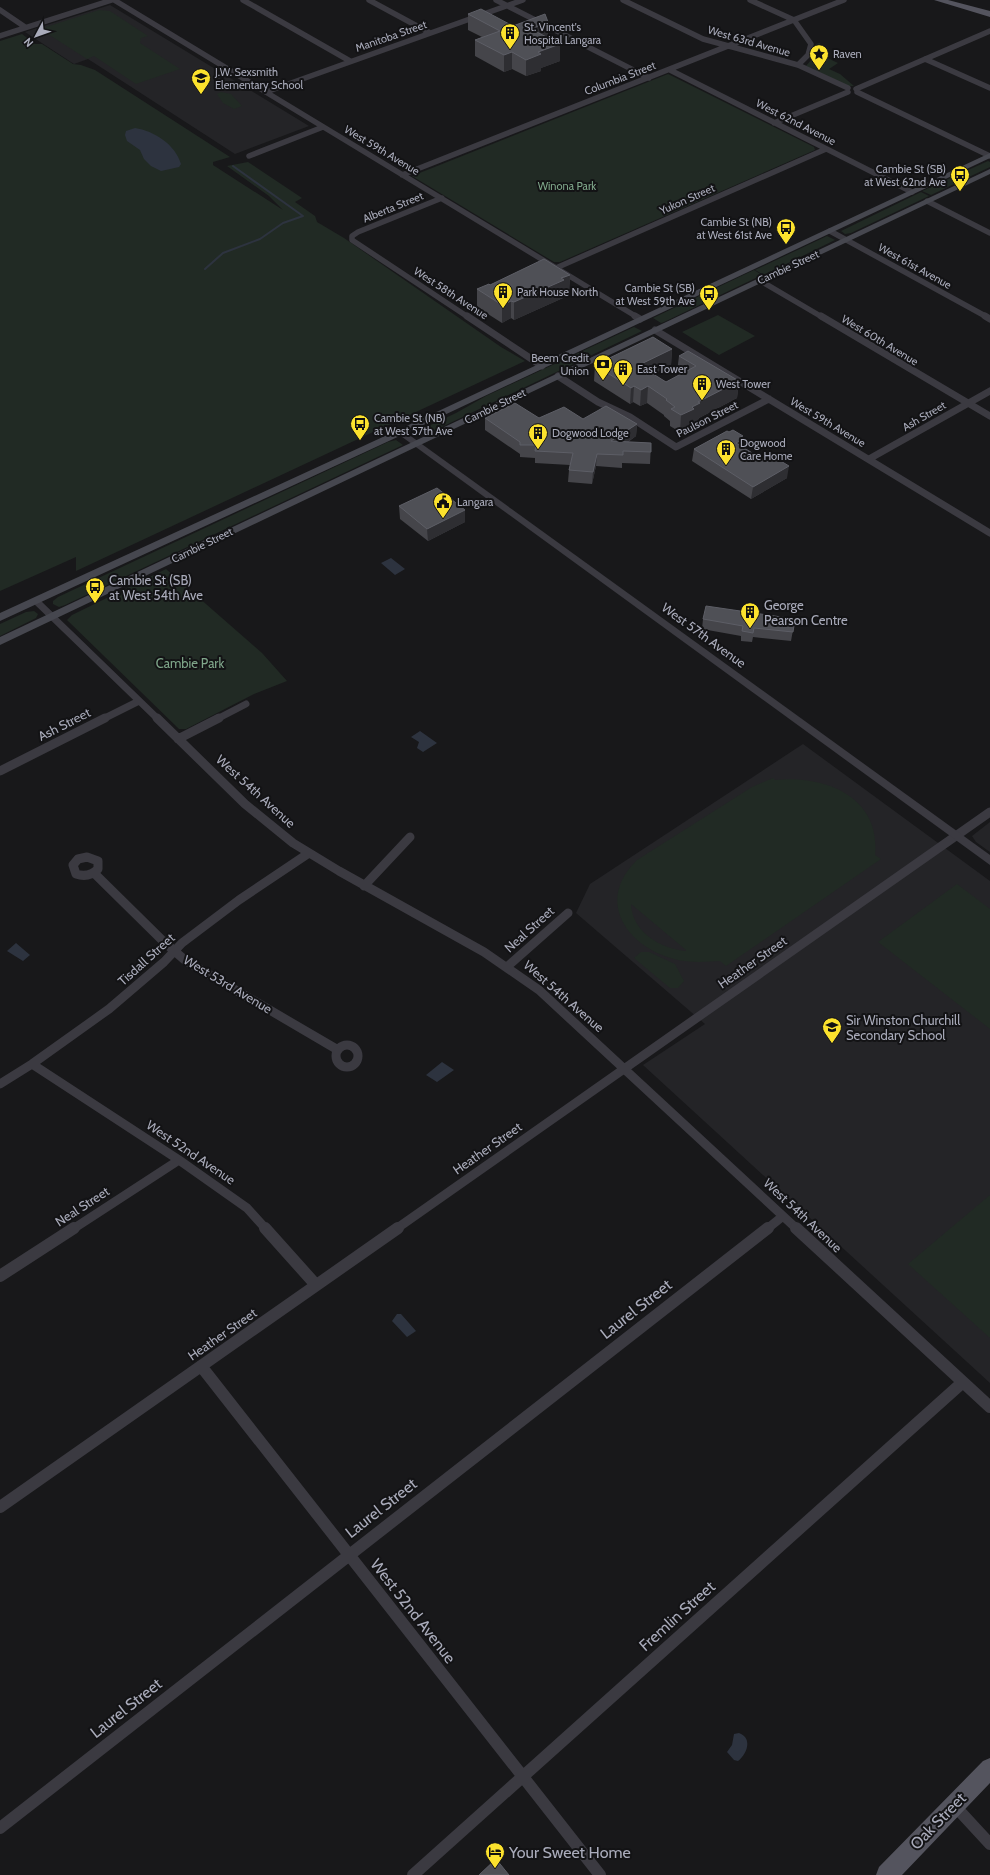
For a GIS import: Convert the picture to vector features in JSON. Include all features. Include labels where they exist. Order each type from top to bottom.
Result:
[{"type":"main road","points":[[938,0],[990,14]]},
{"type":"main road","name":"Cambie Street","points":[[0,641],[558,376],[830,231],[990,156]]},
{"type":"main road","name":"Cambie Street","points":[[0,617],[542,366],[650,326],[759,280],[990,171]]},
{"type":"main road","name":"Oak Street","points":[[887,1875],[990,1768]]},
{"type":"street","points":[[0,36],[113,0]]},
{"type":"street","name":"West 59th Avenue","points":[[113,0],[442,198],[990,533]]},
{"type":"street","points":[[243,0],[350,61]]},
{"type":"street","points":[[369,0],[430,33]]},
{"type":"street","points":[[496,0],[649,78]]},
{"type":"street","name":"Manitoba Street","points":[[266,92],[523,0]]},
{"type":"street","name":"West 63rd Avenue","points":[[623,0],[703,39],[798,65],[848,90]]},
{"type":"street","points":[[750,0],[794,20],[811,44],[808,55],[798,65]]},
{"type":"street","name":"Columbia Street","points":[[402,175],[844,0]]},
{"type":"street","points":[[0,10],[25,28]]},
{"type":"street","points":[[774,123],[848,90],[856,90],[990,31]]},
{"type":"street","points":[[925,59],[990,88]]},
{"type":"street","name":"West 62nd Avenue","points":[[670,70],[912,192]]},
{"type":"street","points":[[856,90],[990,156]]},
{"type":"street","points":[[250,156],[323,127]]},
{"type":"street","name":"Yukon Street","points":[[556,268],[826,149]]},
{"type":"street","name":"Alberta Street","points":[[352,236],[442,198]]},
{"type":"street","points":[[927,201],[990,233]]},
{"type":"street","name":"West 61st Avenue","points":[[830,231],[990,319]]},
{"type":"street","name":"West 58th Avenue","points":[[352,236],[354,242],[542,366]]},
{"type":"street","name":"West 60th Avenue","points":[[759,280],[990,416]]},
{"type":"street","name":"Paulson Street","points":[[558,376],[598,402],[630,417],[676,447],[769,399]]},
{"type":"street","name":"Ash Street","points":[[868,459],[990,391]]},
{"type":"street","name":"West 57th Avenue","points":[[401,432],[990,861]]},
{"type":"street","name":"West 54th Avenue","points":[[36,601],[245,804],[271,826],[308,853],[508,966],[539,990],[990,1407]]},
{"type":"street","name":"Ash Street","points":[[0,771],[139,701]]},
{"type":"street","points":[[178,739],[246,704]]},
{"type":"street","name":"Heather Street","points":[[0,1507],[990,812]]},
{"type":"street","points":[[364,886],[410,837]]},
{"type":"street","name":"Tisdall Street","points":[[0,1084],[32,1064],[109,1009],[174,951],[239,900],[308,853]]},
{"type":"street","name":"West 53rd Avenue","points":[[94,873],[186,961],[338,1050]]},
{"type":"street","name":"Neal Street","points":[[508,966],[568,913]]},
{"type":"street","name":"West 52nd Avenue","points":[[32,1064],[179,1160],[247,1208],[316,1285]]},
{"type":"street","name":"Neal Street","points":[[0,1276],[179,1160]]},
{"type":"street","name":"Laurel Street","points":[[0,1828],[783,1216]]},
{"type":"street","name":"West 52nd Avenue","points":[[201,1366],[600,1875]]},
{"type":"street","name":"Fremlin Street","points":[[413,1875],[963,1382]]},
{"type":"street","points":[[954,1805],[990,1844]]},
{"type":"shaded area","name":"J.W. Sexsmith Elementary School","points":[[110,5],[309,126],[235,154],[88,59],[74,64],[25,32]]},
{"type":"shaded area","name":"Sir Winston Churchill Secondary School","points":[[803,744],[990,881],[990,1383],[643,1065],[705,1024],[576,913],[590,884]]},
{"type":"shaded area","points":[[990,822],[990,852],[976,842],[972,836]]},
{"type":"green space","points":[[99,10],[110,11],[148,36],[141,38],[140,43],[180,69],[136,84],[94,56],[87,59],[40,29]]},
{"type":"green space","points":[[22,34],[35,44],[42,44],[73,64],[95,70],[230,157],[213,162],[213,165],[283,210],[269,196],[227,166],[248,162],[302,198],[295,202],[315,216],[317,222],[344,238],[501,347],[525,361],[76,571],[76,557],[0,591],[0,41]]},
{"type":"green space","points":[[820,43],[823,56],[838,63],[829,69],[840,74],[854,86],[848,86],[806,66],[816,54],[816,44]]},
{"type":"green space","name":"Winona Park","points":[[668,74],[814,147],[815,150],[560,262],[554,262],[412,176]]},
{"type":"green space","points":[[221,92],[231,94],[242,106],[234,109],[223,103],[217,94]]},
{"type":"green space","points":[[988,161],[990,162],[990,167],[931,195],[922,191]]},
{"type":"green space","points":[[921,192],[929,196],[851,233],[845,234],[841,231]]},
{"type":"green space","points":[[827,236],[835,240],[764,275],[755,270]]},
{"type":"green space","points":[[754,270],[762,275],[664,322],[661,323],[653,318]]},
{"type":"green space","points":[[718,315],[755,336],[719,355],[682,332]]},
{"type":"green space","points":[[634,327],[642,331],[425,435],[420,430],[456,413],[486,396]]},
{"type":"green space","points":[[396,440],[403,445],[65,605],[59,607],[53,604],[53,601],[58,597],[388,442]]},
{"type":"green space","name":"Cambie Park","points":[[166,569],[262,653],[287,681],[254,694],[186,729],[179,729],[67,620],[72,615]]},
{"type":"green space","points":[[34,611],[38,614],[36,618],[0,636],[0,624],[26,612]]},
{"type":"green space","points":[[773,778],[775,780],[794,779],[812,781],[830,786],[846,794],[859,804],[869,818],[874,835],[875,855],[881,859],[726,966],[720,961],[691,962],[674,959],[657,953],[642,944],[630,933],[622,920],[618,906],[618,891],[625,875],[637,860],[752,787]],"holes":[[[631,904],[686,950],[676,950],[667,947],[658,943],[642,931],[636,923]]]},
{"type":"green space","points":[[957,884],[990,909],[990,1029],[878,942]]},
{"type":"green space","points":[[641,952],[649,952],[675,964],[684,981],[678,988],[670,988],[634,958]]},
{"type":"green space","points":[[990,1195],[990,1338],[908,1264]]},
{"type":"water","points":[[135,128],[156,135],[169,145],[178,157],[181,164],[179,167],[161,171],[151,166],[144,159],[140,150],[127,141],[125,135],[126,131]]},
{"type":"water","points":[[391,558],[405,569],[395,575],[381,563]]},
{"type":"water","points":[[420,731],[437,743],[423,752],[417,748],[419,742],[411,737]]},
{"type":"water","points":[[16,943],[30,955],[23,961],[7,951]]},
{"type":"water","points":[[442,1062],[454,1070],[437,1082],[426,1075]]},
{"type":"water","points":[[397,1314],[401,1314],[416,1331],[407,1337],[392,1321]]},
{"type":"water","points":[[739,1733],[746,1738],[747,1746],[744,1754],[738,1761],[734,1760],[727,1752],[732,1745],[734,1734]]},
{"type":"building","points":[[481,9],[513,26],[545,14],[548,22],[531,29],[560,44],[538,52],[541,54],[526,60],[512,52],[504,55],[475,40],[500,31],[468,14]]},
{"type":"building","points":[[544,259],[570,275],[561,278],[564,280],[514,302],[511,301],[502,305],[477,289],[489,284],[490,285]]},
{"type":"building","points":[[653,337],[672,349],[639,365],[666,382],[696,366],[679,356],[688,351],[739,381],[698,402],[700,403],[692,407],[694,409],[681,415],[671,409],[675,407],[666,400],[667,399],[648,386],[641,390],[634,386],[631,388],[595,365]]},
{"type":"building","points":[[515,403],[539,418],[564,407],[583,419],[606,406],[637,424],[611,441],[651,443],[651,452],[623,451],[623,455],[597,454],[593,472],[569,470],[573,453],[535,451],[536,445],[520,445],[520,442],[485,418]]},
{"type":"building","points":[[733,430],[743,436],[740,437],[743,439],[736,443],[767,462],[772,459],[775,461],[779,460],[789,466],[753,487],[694,449],[727,431],[729,432]]},
{"type":"building","points":[[437,488],[465,510],[427,529],[399,506]]},
{"type":"building","points":[[706,606],[795,619],[793,632],[754,628],[753,633],[742,631],[743,626],[703,619]]},
{"type":"building","points":[[496,1859],[509,1875],[479,1875]]},
{"type":"waterway","points":[[205,269],[223,253],[260,239],[283,223],[303,216],[233,166]]},
{"type":"place","name":"St. Vincent's Hospital Langara","points":[[510,50]]},
{"type":"place","name":"Raven","points":[[819,71]]},
{"type":"place","name":"J.W. Sexsmith Elementary School","points":[[201,95]]},
{"type":"place","name":"Cambie St (SB) at West 62nd Ave","points":[[960,192]]},
{"type":"place","name":"Cambie St (NB) at West 61st Ave","points":[[786,245]]},
{"type":"place","name":"Park House North","points":[[503,309]]},
{"type":"place","name":"Cambie St (SB) at West 59th Ave","points":[[709,311]]},
{"type":"place","name":"Beem Credit Union","points":[[603,381]]},
{"type":"place","name":"East Tower","points":[[623,386]]},
{"type":"place","name":"West Tower","points":[[702,401]]},
{"type":"place","name":"Cambie St (NB) at West 57th Ave","points":[[360,441]]},
{"type":"place","name":"Dogwood Lodge","points":[[538,450]]},
{"type":"place","name":"Dogwood Care Home","points":[[726,466]]},
{"type":"place","name":"Langara","points":[[443,519]]},
{"type":"place","name":"Cambie St (SB) at West 54th Ave","points":[[95,604]]},
{"type":"place","name":"George Pearson Centre","points":[[750,629]]},
{"type":"place","name":"Sir Winston Churchill Secondary School","points":[[832,1044]]},
{"type":"place","name":"Your Sweet Home","points":[[495,1869]]}]
